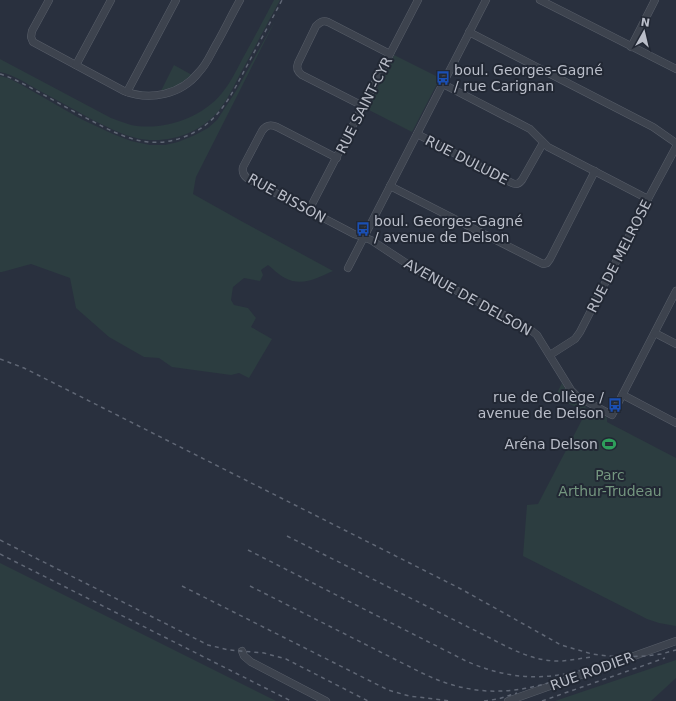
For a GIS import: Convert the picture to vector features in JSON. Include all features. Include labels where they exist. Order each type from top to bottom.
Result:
[{"type":"street","points":[[48,0],[32,31],[31,37],[34,43],[127,92],[150,96],[163,94],[180,88],[191,81],[200,72],[240,0]]},
{"type":"street","points":[[76,65],[111,0]]},
{"type":"street","points":[[127,92],[176,0]]},
{"type":"street","points":[[348,268],[486,0]]},
{"type":"street","points":[[540,0],[675,70]]},
{"type":"street","points":[[631,47],[655,0]]},
{"type":"street","name":"RUE SAINT-CYR","points":[[309,210],[337,158],[416,1]]},
{"type":"street","points":[[363,106],[302,75],[298,71],[298,63],[313,32],[319,23],[326,21],[390,54]]},
{"type":"street","points":[[469,32],[653,127],[676,143]]},
{"type":"street","points":[[443,84],[530,129],[548,147],[648,199]]},
{"type":"street","name":"RUE BISSON","points":[[337,158],[274,126],[268,126],[264,127],[244,167],[243,174],[247,178],[356,235],[363,237]]},
{"type":"street","name":"RUE DULUDE","points":[[417,134],[516,184],[522,180],[543,143]]},
{"type":"street","name":"RUE DE MELROSE","points":[[550,355],[579,335],[676,147]]},
{"type":"street","points":[[390,186],[541,264],[545,264],[550,259],[596,171]]},
{"type":"street","name":"AVENUE DE DELSON","points":[[363,237],[371,240],[415,269],[527,327],[537,335],[568,386],[578,397],[612,415],[623,395]]},
{"type":"street","points":[[676,291],[623,395],[676,423]]},
{"type":"street","points":[[655,333],[676,344]]},
{"type":"street","name":"RUE RODIER","points":[[508,701],[676,641]]},
{"type":"street","points":[[242,651],[243,655],[251,662],[326,701]]},
{"type":"green space","points":[[274,0],[280,0],[224,104],[212,118],[203,125],[182,136],[159,140],[147,140],[124,134],[89,118],[10,75],[0,72],[0,59],[111,118],[131,125],[156,126],[181,121],[203,110],[222,93],[234,75]]},
{"type":"green space","points":[[276,19],[196,177],[193,194],[333,271],[303,282],[297,282],[283,277],[268,265],[261,270],[263,275],[260,281],[244,278],[233,287],[231,300],[234,305],[248,308],[256,318],[251,327],[272,339],[249,378],[239,373],[231,375],[172,367],[159,358],[144,357],[109,337],[76,308],[70,278],[31,264],[0,272],[0,76],[20,84],[81,119],[113,134],[131,141],[150,145],[165,145],[178,142],[195,135],[208,128],[217,120],[236,91]]},
{"type":"green space","points":[[394,55],[440,78],[412,132],[367,109]]},
{"type":"green space","points":[[174,65],[192,75],[174,88],[161,91]]},
{"type":"green space","name":"Parc Arthur-Trudeau","points":[[562,383],[568,394],[585,405],[590,411],[589,413],[599,419],[601,415],[604,415],[607,418],[607,422],[676,458],[676,626],[647,619],[523,556],[527,505],[538,504],[586,412],[555,397]]},
{"type":"green space","points":[[0,563],[276,701],[0,701]]},
{"type":"green space","points":[[676,660],[676,678],[651,701],[555,701]]},
{"type":"railway","points":[[0,74],[12,78],[120,135],[148,142],[160,142],[181,138],[205,125],[222,108],[230,97],[282,0]]},
{"type":"railway","points":[[0,359],[24,368],[461,589],[561,645],[592,654],[617,657],[646,656],[676,650]]},
{"type":"railway","points":[[287,536],[522,654],[540,659],[558,661],[593,657]]},
{"type":"railway","points":[[0,540],[208,645],[229,650],[264,653],[286,659],[368,701]]},
{"type":"railway","points":[[248,550],[466,661],[481,667],[511,675],[541,677],[588,668]]},
{"type":"railway","points":[[0,554],[291,701]]},
{"type":"railway","points":[[182,586],[388,690],[409,696],[451,701]]},
{"type":"railway","points":[[250,586],[438,680],[469,689],[484,691],[515,690],[548,683]]},
{"type":"railway","points":[[542,701],[665,658]]},
{"type":"railway","points":[[583,670],[618,660]]},
{"type":"railway","points":[[484,701],[498,699],[517,693]]},
{"type":"place","name":"boul. Georges-Gagné / rue Carignan","points":[[443,78]]},
{"type":"place","name":"boul. Georges-Gagné / avenue de Delson","points":[[363,229]]},
{"type":"place","name":"rue de Collège / avenue de Delson","points":[[615,405]]},
{"type":"place","name":"Aréna Delson","points":[[609,444]]}]
